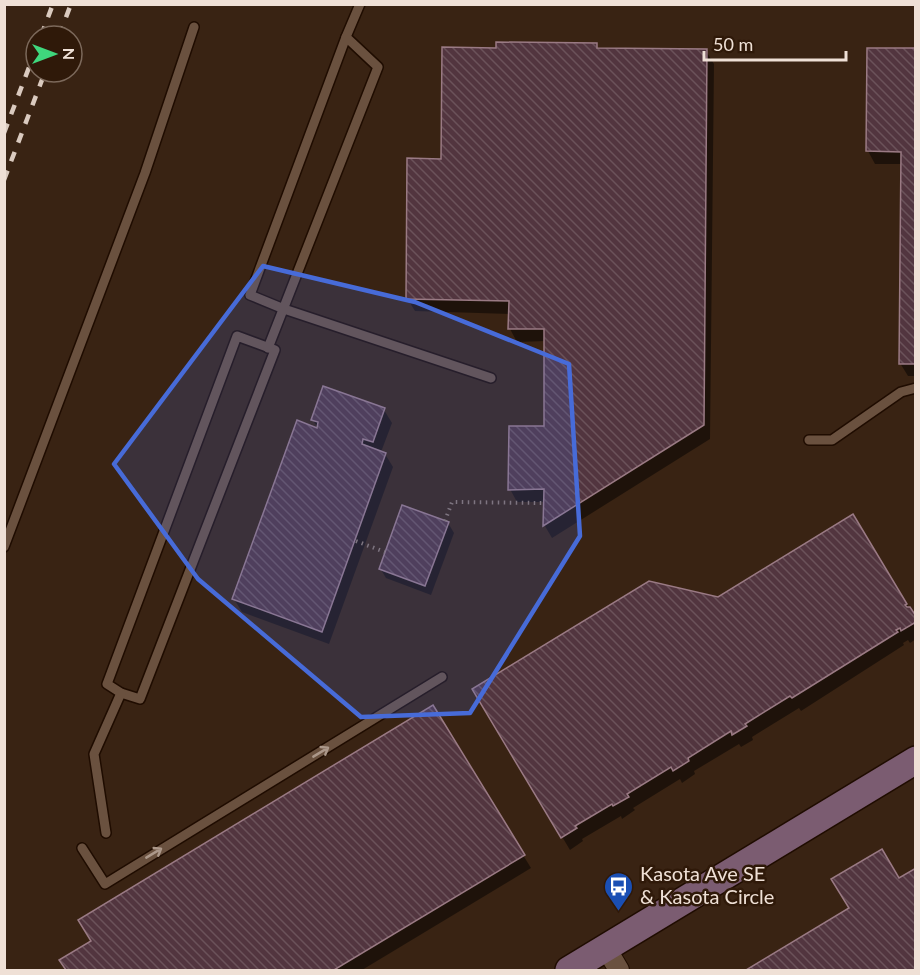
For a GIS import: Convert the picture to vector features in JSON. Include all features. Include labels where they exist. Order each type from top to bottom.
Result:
[{"type":"street","points":[[569,970],[612,959],[915,760]]},
{"type":"lane","points":[[360,4],[250,295],[284,309],[491,378]]},
{"type":"lane","points":[[4,547],[145,173],[194,27]]},
{"type":"lane","points":[[268,348],[378,67],[346,37]]},
{"type":"lane","points":[[237,336],[268,348],[275,350],[140,699],[121,693],[107,684],[237,336]]},
{"type":"lane","points":[[809,440],[832,440],[901,392],[915,388]]},
{"type":"lane","points":[[82,848],[105,884],[442,677]]},
{"type":"lane","points":[[106,833],[94,754],[121,693]]},
{"type":"path","points":[[445,521],[452,502],[544,503]]},
{"type":"path","points":[[356,541],[385,552]]},
{"type":"highlighted area","points":[[263,266],[415,302],[569,364],[580,536],[470,713],[361,717],[198,579],[114,464]]},
{"type":"building","points":[[496,42],[597,43],[597,48],[707,49],[704,425],[543,526],[544,489],[508,490],[509,426],[544,426],[544,329],[508,329],[509,301],[406,299],[407,158],[441,159],[442,47],[496,48]]},
{"type":"building","points":[[867,48],[916,48],[916,364],[899,364],[901,152],[866,151]]},
{"type":"building","points":[[323,386],[385,408],[373,442],[363,439],[362,444],[386,453],[322,632],[232,599],[297,420],[317,428],[318,422],[311,420]]},
{"type":"building","points":[[402,505],[449,522],[425,586],[379,569]]},
{"type":"building","points":[[853,514],[907,604],[905,605],[910,607],[916,616],[916,622],[901,631],[900,628],[896,630],[898,632],[792,698],[790,696],[745,724],[747,726],[732,735],[731,731],[688,758],[689,761],[673,771],[671,767],[627,794],[629,797],[613,806],[612,804],[575,826],[577,828],[561,838],[472,689],[649,581],[718,597]]},
{"type":"building","points":[[433,705],[525,855],[334,970],[66,970],[59,960],[91,941],[78,920]]},
{"type":"building","points":[[882,849],[899,878],[916,868],[916,970],[746,970],[849,908],[831,879]]},
{"type":"railway","points":[[46,24],[53,4]]},
{"type":"railway","points":[[64,24],[71,4]]},
{"type":"railway","points":[[4,133],[24,80]]},
{"type":"railway","points":[[4,180],[40,84]]},
{"type":"place","name":"Kasota Ave SE & Kasota Circle","points":[[619,912]]}]
